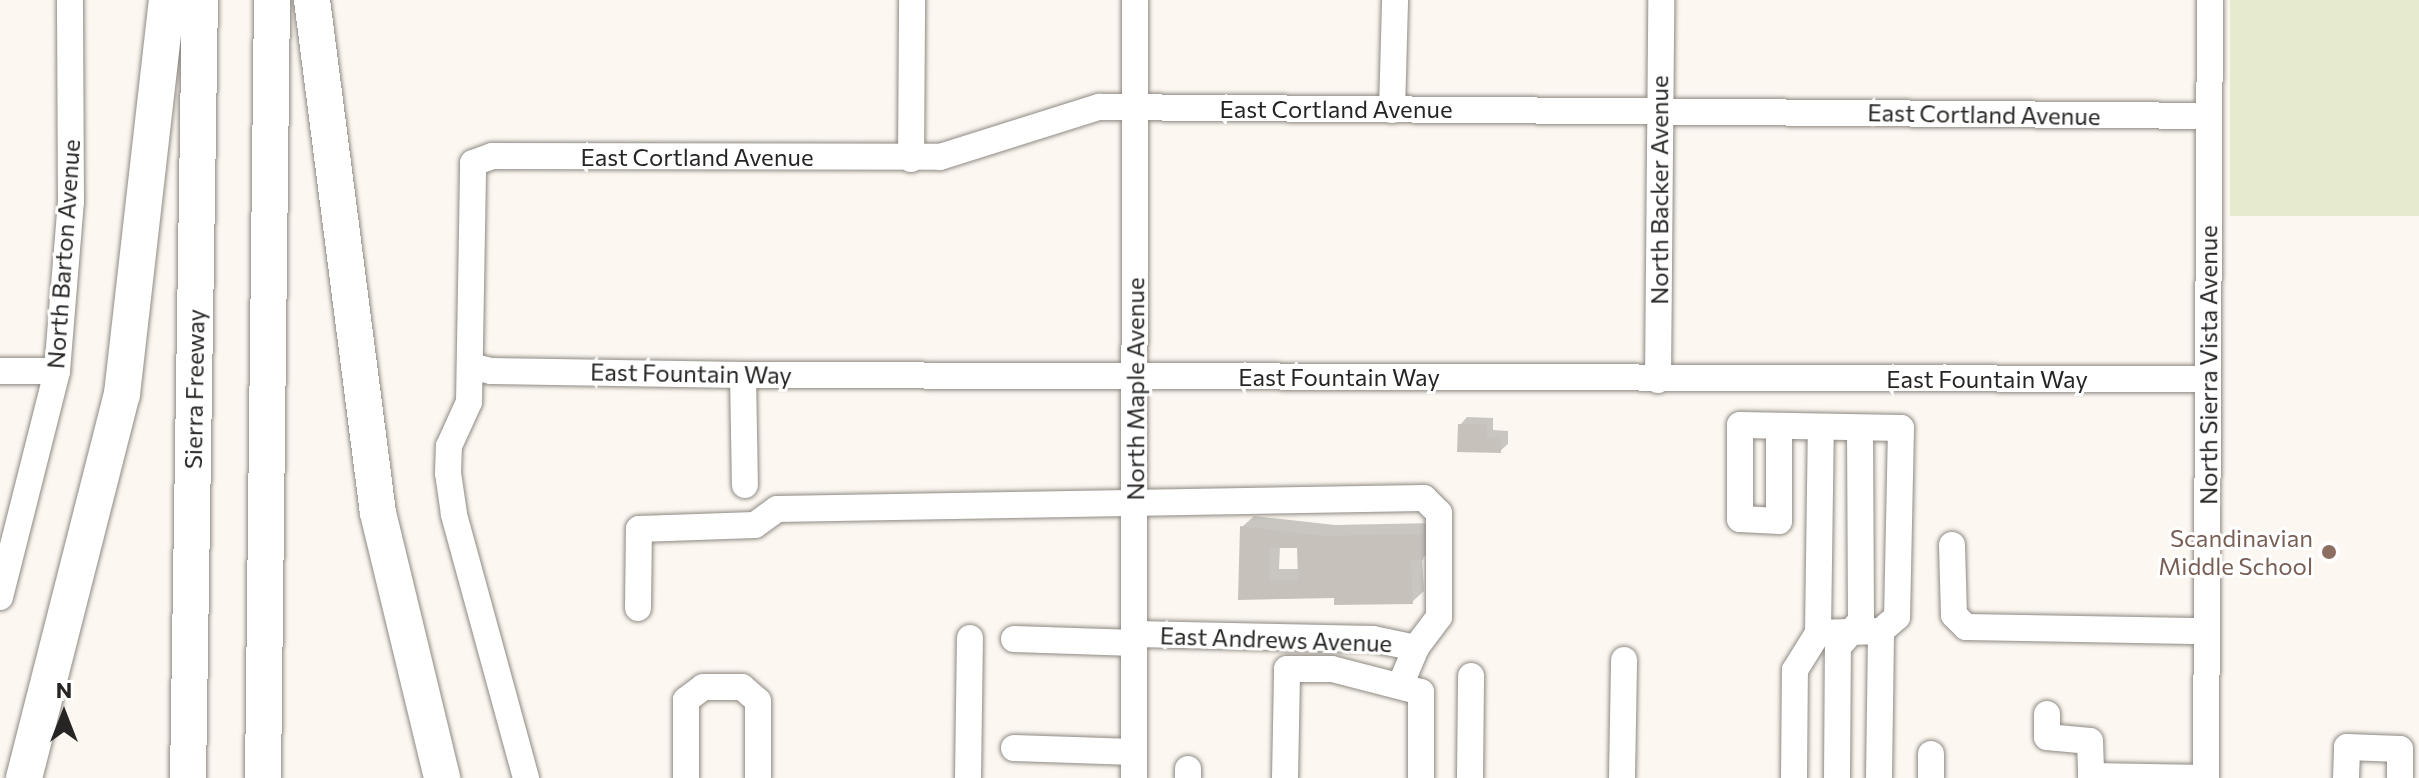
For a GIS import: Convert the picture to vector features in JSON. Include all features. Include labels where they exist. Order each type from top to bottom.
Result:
[{"type":"highway","points":[[24,778],[122,394],[167,0]]},
{"type":"highway","name":"Sierra Freeway","points":[[188,778],[200,0]]},
{"type":"highway","points":[[263,778],[272,0]]},
{"type":"highway","points":[[312,0],[378,513],[442,778]]},
{"type":"street","name":"North Barton Avenue","points":[[0,597],[57,371],[71,202],[70,0]]},
{"type":"street","points":[[911,159],[912,0]]},
{"type":"street","name":"North Maple Avenue","points":[[1134,765],[1135,0]]},
{"type":"street","points":[[1392,110],[1395,0]]},
{"type":"street","name":"North Backer Avenue","points":[[1658,380],[1661,0]]},
{"type":"street","name":"North Sierra Vista Avenue","points":[[2206,778],[2210,0]]},
{"type":"street","name":"East Cortland Avenue","points":[[471,366],[467,345],[473,163],[492,156],[911,159],[973,150],[1072,111],[1134,107],[2209,116]]},
{"type":"street","points":[[471,366],[469,402],[449,446],[448,473],[454,514],[526,778]]},
{"type":"street","name":"East Fountain Way","points":[[471,366],[491,371],[743,375],[1658,380],[2208,379]]},
{"type":"street","points":[[0,371],[57,371]]},
{"type":"street","points":[[743,375],[745,485]]},
{"type":"street","points":[[1779,427],[1779,521],[1740,519],[1740,425],[1901,428],[1897,617],[1881,631],[1818,633]]},
{"type":"street","points":[[1794,778],[1795,670],[1818,633],[1821,428]]},
{"type":"street","points":[[1837,778],[1838,647],[1861,621],[1860,429]]},
{"type":"street","points":[[638,608],[639,529],[755,525],[777,509],[1424,498],[1439,513],[1439,617],[1388,682]]},
{"type":"street","points":[[1952,545],[1954,615],[1966,627],[2207,631]]},
{"type":"street","points":[[1879,778],[1881,631]]},
{"type":"street","points":[[968,778],[970,638]]},
{"type":"street","name":"East Andrews Avenue","points":[[1014,639],[1373,639],[1416,648]]},
{"type":"street","points":[[1622,778],[1624,660]]},
{"type":"street","points":[[1285,778],[1287,669],[1332,669],[1421,692],[1421,778]]},
{"type":"street","points":[[1470,778],[1471,676]]},
{"type":"street","points":[[686,778],[686,700],[703,687],[729,687],[752,692],[758,701],[758,778]]},
{"type":"street","points":[[2047,714],[2047,737],[2090,741],[2091,776],[2206,778]]},
{"type":"street","points":[[2346,778],[2347,747],[2400,749],[2400,778]]},
{"type":"street","points":[[1014,748],[1134,765]]},
{"type":"green space","points":[[2230,0],[2419,0],[2419,216],[2230,216]]},
{"type":"building","points":[[1458,424],[1487,424],[1487,437],[1501,437],[1501,453],[1457,452]]},
{"type":"building","points":[[1240,526],[1322,536],[1423,534],[1423,560],[1411,561],[1413,604],[1334,605],[1334,598],[1238,600]],"holes":[[[1270,548],[1297,548],[1298,580],[1269,580]]]},
{"type":"place","name":"Scandinavian Middle School","points":[[2329,552]]}]
